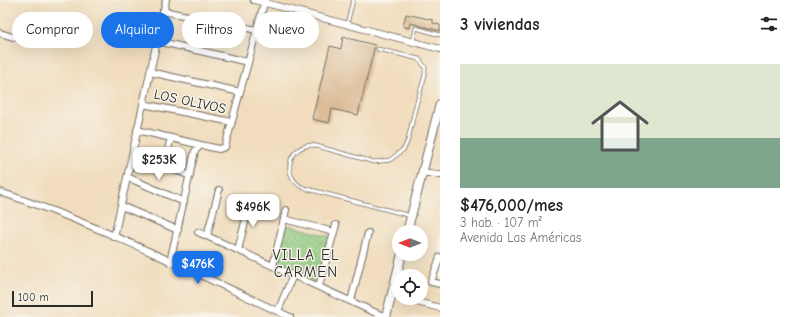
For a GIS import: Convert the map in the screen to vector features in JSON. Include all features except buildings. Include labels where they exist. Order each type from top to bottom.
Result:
[{"type":"street","points":[[166,0],[163,11],[182,15]]},
{"type":"street","points":[[254,0],[264,1],[440,48]]},
{"type":"street","points":[[261,12],[264,1]]},
{"type":"street","points":[[0,33],[12,37]]},
{"type":"street","points":[[137,130],[219,150],[226,145],[254,41]]},
{"type":"street","points":[[174,45],[248,62]]},
{"type":"street","points":[[114,237],[155,48]]},
{"type":"street","points":[[150,72],[240,92]]},
{"type":"street","name":"LOS OLIVOS","points":[[143,104],[232,122]]},
{"type":"street","points":[[409,225],[440,104]]},
{"type":"street","points":[[164,164],[170,138]]},
{"type":"street","points":[[170,262],[195,151],[202,145]]},
{"type":"street","points":[[133,151],[190,176]]},
{"type":"street","points":[[423,172],[440,175]]},
{"type":"street","points":[[127,177],[184,202]]},
{"type":"street","points":[[206,236],[219,190]]},
{"type":"street","points":[[0,192],[38,205],[114,237],[290,317]]},
{"type":"street","points":[[238,250],[250,202]]},
{"type":"street","points":[[121,206],[178,230]]},
{"type":"street","points":[[273,266],[286,210]]},
{"type":"street","points":[[284,219],[334,232]]},
{"type":"street","points":[[319,286],[336,225]]},
{"type":"street","points":[[198,232],[385,317],[392,305]]},
{"type":"street","points":[[351,301],[368,233]]},
{"type":"street","points":[[440,257],[431,282],[440,284]]},
{"type":"street","points":[[278,311],[293,275]]},
{"type":"street","points":[[428,305],[440,308]]},
{"type":"lane","points":[[347,24],[353,0]]},
{"type":"lane","points":[[413,41],[416,28],[440,35]]},
{"type":"lane","points":[[378,49],[419,59],[425,67],[425,75],[414,109],[408,140],[404,149],[394,158],[379,163],[369,162],[313,145],[305,146],[293,154],[289,170],[294,181],[304,188],[411,216]]},
{"type":"green space","points":[[284,224],[329,236],[317,283],[274,264]]},
{"type":"district","name":"VILLA EL CARMEN","points":[[306,264]]}]
